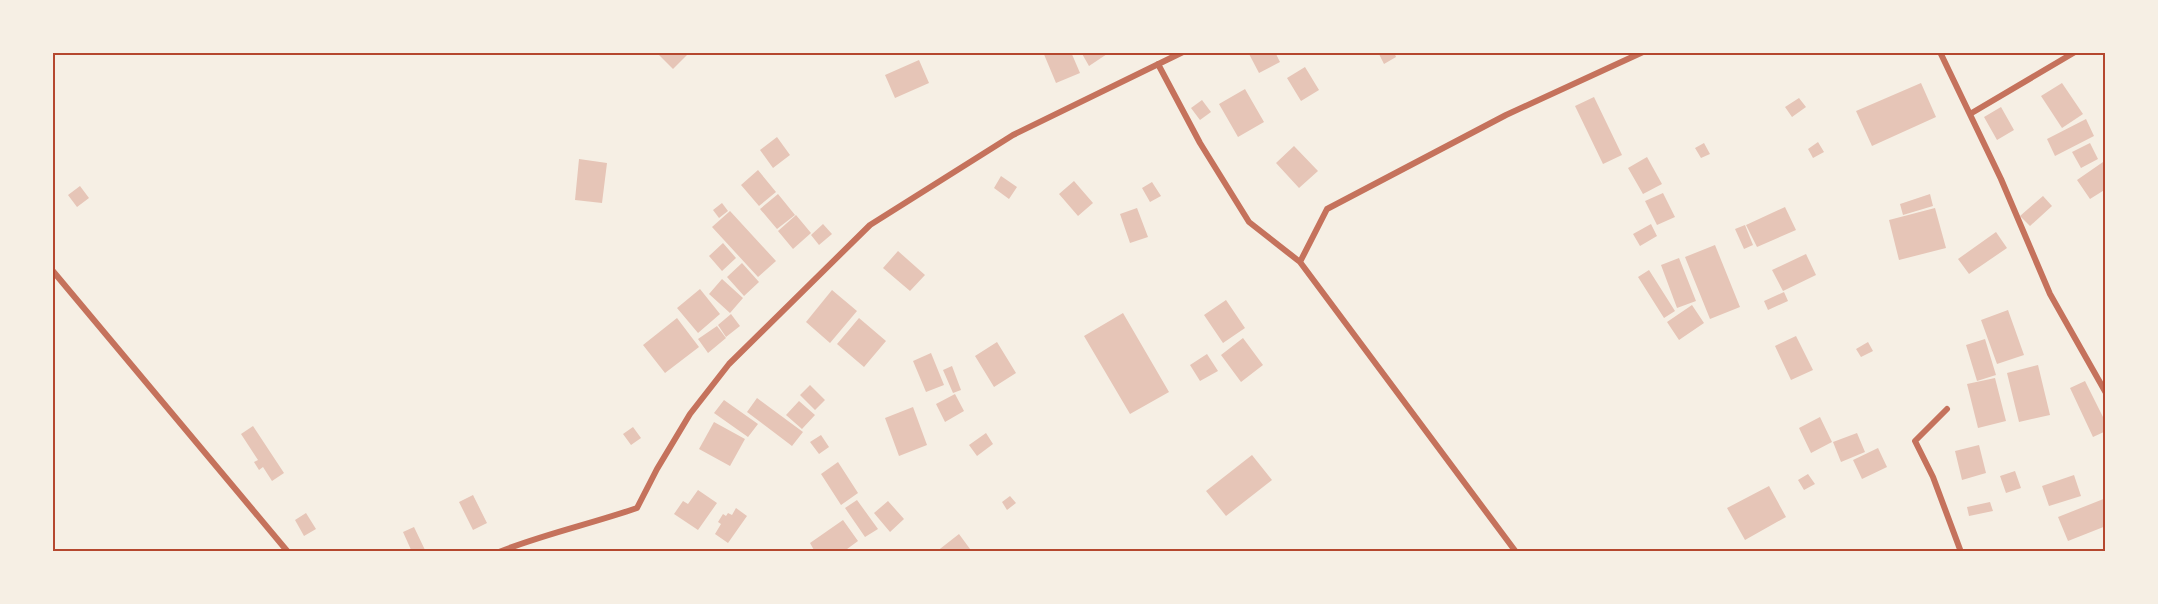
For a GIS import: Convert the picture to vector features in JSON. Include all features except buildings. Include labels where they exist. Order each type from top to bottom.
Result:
[{"type":"street","points":[[499,552],[530,540],[597,522],[637,508],[690,414],[729,364],[870,225],[1013,135],[1183,52]]},
{"type":"street","points":[[1300,262],[1327,209],[1506,115],[1643,52]]},
{"type":"street","points":[[1940,52],[2001,179],[2050,294],[2106,393]]},
{"type":"street","points":[[1970,114],[2075,52]]},
{"type":"street","points":[[1158,64],[1200,143],[1249,222],[1300,262],[1516,552]]},
{"type":"street","points":[[52,270],[288,552]]},
{"type":"street","points":[[1947,409],[1915,441],[1933,477],[1961,552]]}]
